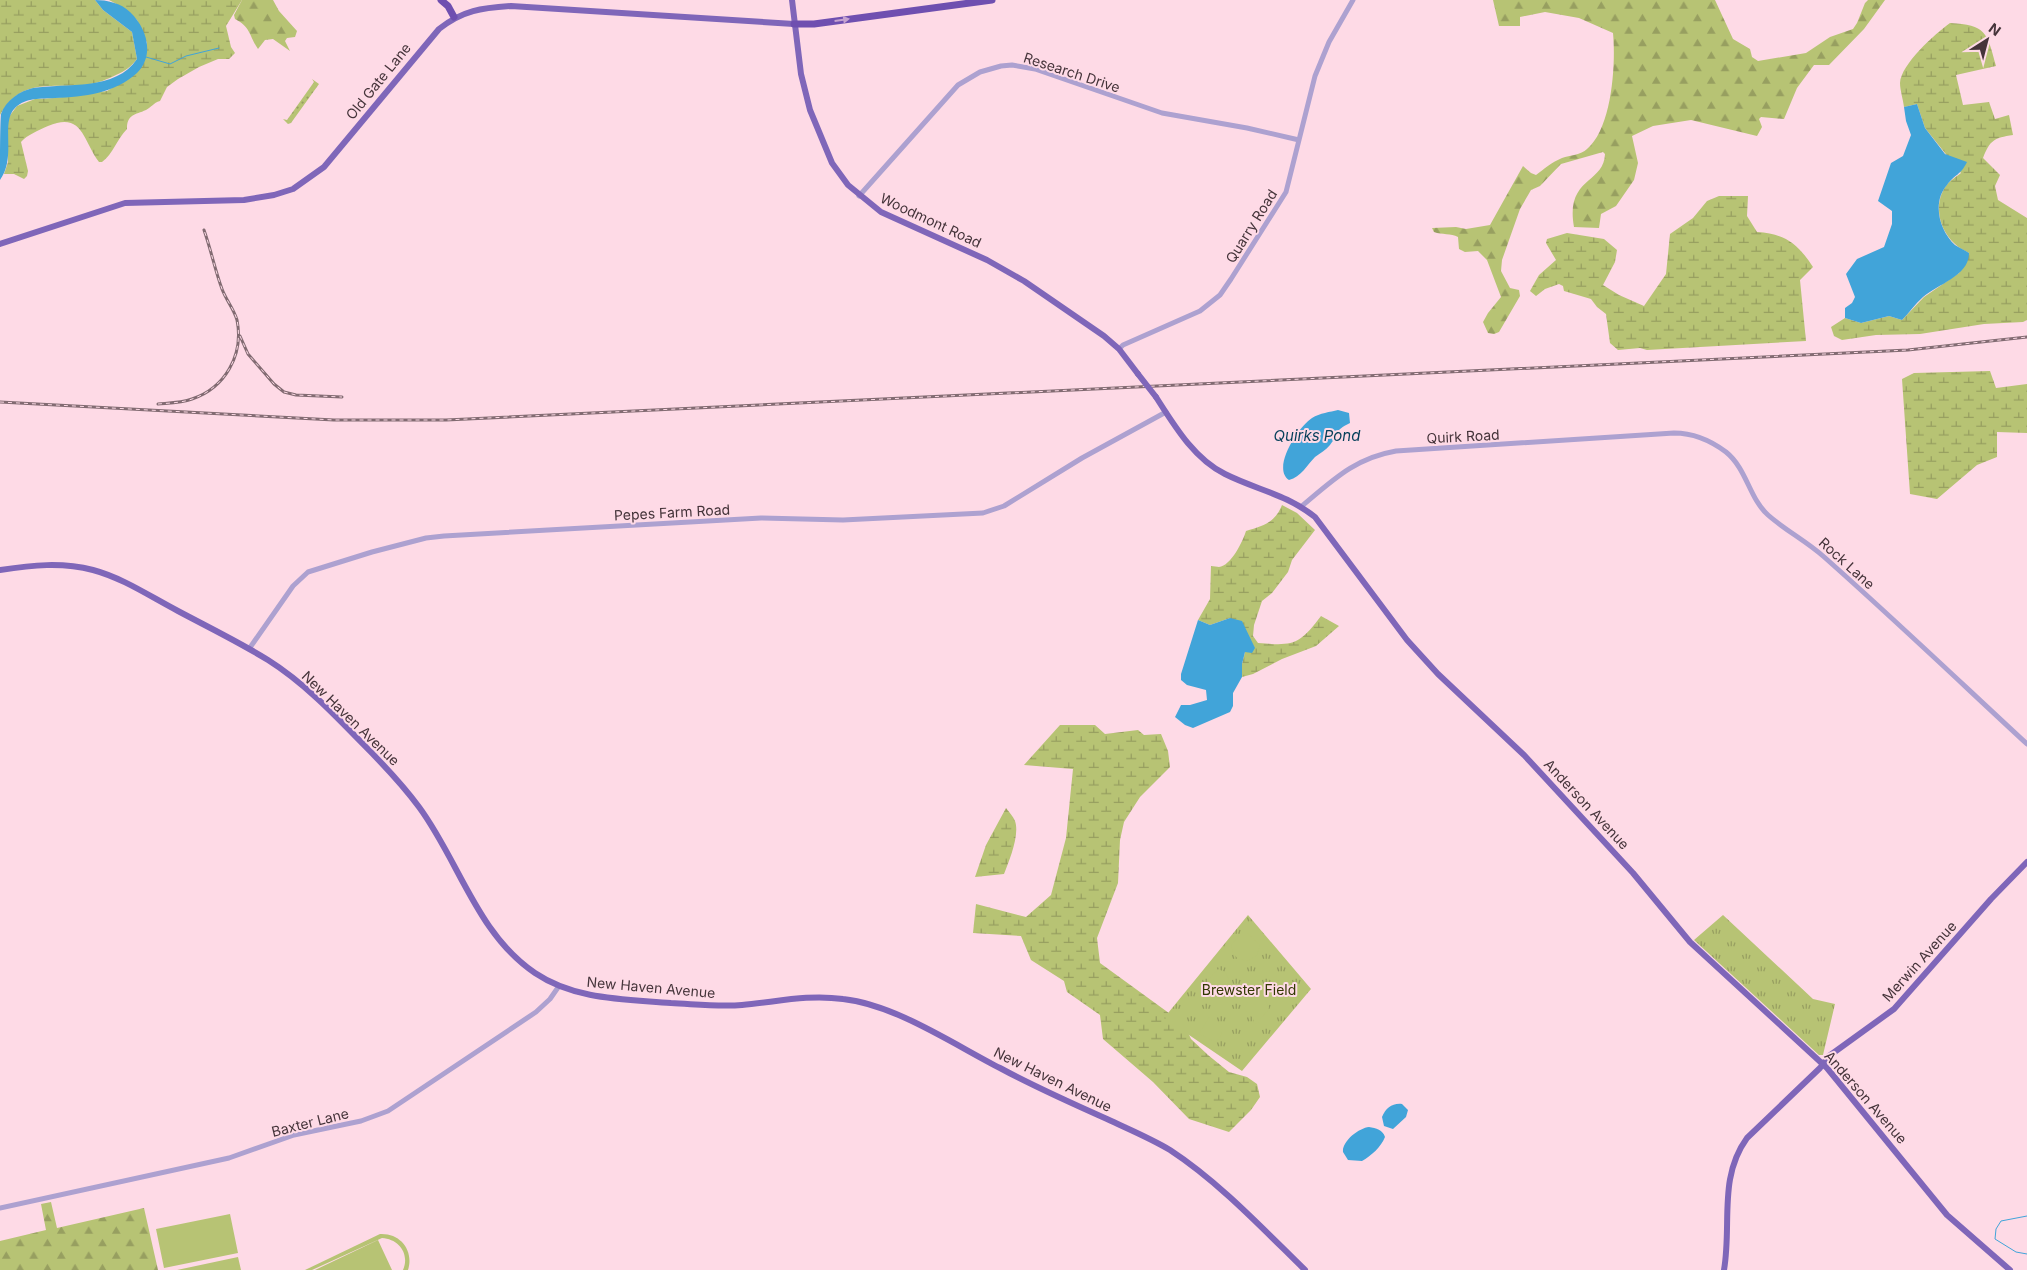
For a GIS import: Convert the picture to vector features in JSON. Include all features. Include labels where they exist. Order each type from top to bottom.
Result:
[{"type":"highway","points":[[441,0],[448,6],[454,17]]},
{"type":"highway","points":[[794,24],[814,24],[992,0]]},
{"type":"main road","name":"Woodmont Road","points":[[792,0],[801,74],[810,110],[832,163],[843,180],[881,212],[1008,272],[1089,326],[1119,349],[1138,374]]},
{"type":"main road","name":"Old Gate Lane","points":[[0,244],[125,203],[244,200],[274,195],[293,189],[324,167],[439,28],[454,17],[473,10],[511,6],[794,24]]},
{"type":"main road","name":"Anderson Avenue","points":[[1138,374],[1197,454],[1207,463],[1226,474],[1282,496],[1302,506],[1315,517],[1422,658],[1524,755],[1633,873],[1694,946],[1823,1064],[1854,1098],[1947,1215],[2010,1270]]},
{"type":"main road","name":"New Haven Avenue","points":[[0,570],[52,564],[73,566],[99,572],[140,590],[249,649],[284,671],[315,696],[399,782],[427,819],[476,905],[501,943],[530,969],[559,986],[598,997],[710,1005],[739,1005],[816,997],[841,998],[872,1005],[908,1020],[1025,1081],[1144,1136],[1171,1151],[1218,1188],[1305,1270]]},
{"type":"main road","name":"Merwin Avenue","points":[[1724,1270],[1729,1182],[1734,1160],[1739,1149],[1758,1126],[1823,1064],[1828,1056],[1894,1009],[2027,862]]},
{"type":"street","name":"Quarry Road","points":[[1119,349],[1123,345],[1200,310],[1220,295],[1286,192],[1312,88],[1324,53],[1353,0]]},
{"type":"street","name":"Research Drive","points":[[860,196],[958,84],[980,72],[1001,66],[1012,65],[1034,69],[1162,113],[1247,128],[1298,140]]},
{"type":"street","name":"Pepes Farm Road","points":[[249,649],[293,586],[303,575],[372,552],[417,540],[454,535],[761,518],[843,520],[982,513],[1004,506],[1118,437],[1166,412]]},
{"type":"street","name":"Rock Lane","points":[[1643,435],[1674,433],[1694,435],[1713,443],[1727,453],[1741,468],[1758,502],[1768,515],[1821,554],[1924,646],[2027,744]]},
{"type":"street","name":"Quirk Road","points":[[1302,506],[1346,469],[1366,458],[1383,453],[1643,435]]},
{"type":"street","name":"Baxter Lane","points":[[0,1208],[229,1158],[299,1134],[361,1121],[388,1111],[536,1012],[550,999],[559,986]]},
{"type":"green space","points":[[0,0],[95,0],[103,10],[132,32],[137,59],[122,72],[96,83],[29,89],[9,102],[0,115]]},
{"type":"green space","points":[[109,0],[242,0],[226,26],[231,47],[235,53],[229,59],[218,59],[199,67],[167,87],[160,101],[146,110],[135,114],[128,120],[127,129],[102,162],[99,162],[81,130],[68,122],[60,122],[37,131],[21,142],[28,171],[24,179],[14,174],[4,174],[8,162],[8,118],[17,106],[35,99],[107,91],[137,72],[147,43],[137,20],[122,7]]},
{"type":"green space","points":[[242,0],[273,0],[279,11],[297,31],[295,37],[287,38],[285,41],[290,51],[273,39],[265,40],[258,49],[244,25],[235,19],[234,15]]},
{"type":"green space","points":[[1493,0],[1715,0],[1733,39],[1750,49],[1752,57],[1758,61],[1806,53],[1830,37],[1853,29],[1868,0],[1885,0],[1864,29],[1829,65],[1814,65],[1797,88],[1784,119],[1761,117],[1759,119],[1762,127],[1757,136],[1691,120],[1653,126],[1632,136],[1638,163],[1634,180],[1616,206],[1601,214],[1599,228],[1574,227],[1573,211],[1575,199],[1580,190],[1603,164],[1605,154],[1603,152],[1561,164],[1540,186],[1531,190],[1520,209],[1502,260],[1501,271],[1510,288],[1519,290],[1520,296],[1499,332],[1494,334],[1488,333],[1483,322],[1501,297],[1487,260],[1478,251],[1465,252],[1459,249],[1458,237],[1434,232],[1432,228],[1456,227],[1466,229],[1490,225],[1523,166],[1536,175],[1558,160],[1579,154],[1587,149],[1602,126],[1607,111],[1613,78],[1614,46],[1613,33],[1579,18],[1545,12],[1520,17],[1520,26],[1499,26]]},
{"type":"green space","points":[[1950,23],[1971,26],[1983,32],[1990,45],[1996,66],[1956,75],[1963,105],[1989,102],[1995,119],[2009,115],[2013,135],[2001,137],[1994,141],[1988,147],[1983,158],[2000,175],[1995,186],[1998,200],[2027,218],[2027,320],[2023,322],[1984,324],[1920,334],[1876,335],[1842,340],[1834,336],[1831,327],[1845,318],[1861,323],[1889,316],[1902,320],[1924,297],[1959,273],[1969,253],[1958,247],[1949,238],[1942,224],[1939,209],[1942,193],[1946,186],[1961,173],[1925,128],[1917,104],[1904,107],[1900,86],[1902,75],[1912,59],[1936,34]]},
{"type":"green space","points":[[312,79],[319,84],[291,123],[288,124],[283,119],[287,120],[314,82]]},
{"type":"green space","points":[[1719,196],[1748,196],[1747,216],[1757,232],[1784,238],[1802,252],[1813,267],[1800,280],[1806,341],[1618,350],[1610,343],[1606,314],[1591,299],[1564,291],[1563,286],[1559,284],[1545,289],[1536,296],[1530,291],[1539,275],[1556,260],[1546,243],[1547,239],[1567,233],[1604,239],[1617,250],[1615,262],[1603,285],[1619,295],[1644,306],[1666,274],[1670,234],[1693,218],[1707,201]]},
{"type":"green space","points":[[1990,371],[1996,388],[2027,384],[2027,433],[1997,432],[1997,457],[1977,465],[1937,499],[1910,494],[1902,379],[1914,373]]},
{"type":"green space","points":[[1282,505],[1297,513],[1315,530],[1292,560],[1288,572],[1272,593],[1262,601],[1254,625],[1253,636],[1258,643],[1280,644],[1295,641],[1307,633],[1321,616],[1339,626],[1316,646],[1242,677],[1242,664],[1245,652],[1230,618],[1210,625],[1198,620],[1210,599],[1211,566],[1219,567],[1228,562],[1239,547],[1246,531],[1268,523],[1276,516]]},
{"type":"green space","points":[[1060,725],[1095,725],[1105,734],[1138,730],[1144,735],[1161,734],[1168,751],[1170,767],[1140,797],[1124,822],[1120,840],[1118,883],[1097,938],[1100,963],[1184,1024],[1191,1039],[1229,1072],[1247,1077],[1257,1084],[1260,1097],[1251,1110],[1229,1132],[1189,1119],[1153,1082],[1103,1039],[1100,1015],[1067,992],[1064,981],[1031,960],[1021,936],[973,933],[976,904],[1026,917],[1051,895],[1066,838],[1073,769],[1024,765]]},
{"type":"green space","points":[[1006,808],[1015,821],[1016,833],[1004,874],[975,877],[986,845]]},
{"type":"green space","name":"Brewster Field","points":[[1248,915],[1311,989],[1242,1071],[1164,1018]]},
{"type":"green space","points":[[1723,915],[1813,999],[1835,1004],[1823,1055],[1819,1055],[1694,940]]},
{"type":"green space","points":[[1242,932],[1246,932],[1260,945],[1257,955],[1248,961],[1238,959],[1233,953],[1231,945]]},
{"type":"green space","points":[[1218,969],[1225,972],[1229,979],[1227,986],[1219,991],[1207,981]]},
{"type":"green space","points":[[1256,997],[1265,1000],[1269,1007],[1258,1024],[1254,1023],[1253,1018],[1244,1009],[1248,1001]]},
{"type":"green space","points":[[1209,1017],[1217,1021],[1222,1027],[1221,1034],[1216,1042],[1199,1034]]},
{"type":"green space","points":[[51,1202],[57,1228],[144,1208],[158,1270],[0,1270],[0,1241],[46,1230],[41,1204]]},
{"type":"green space","points":[[230,1214],[238,1253],[164,1268],[156,1229]]},
{"type":"green space","points":[[380,1234],[387,1234],[404,1244],[409,1256],[408,1270],[403,1270],[405,1258],[402,1248],[393,1241],[382,1238],[312,1270],[305,1270]]},
{"type":"green space","points":[[378,1240],[392,1270],[315,1270]]},
{"type":"green space","points":[[238,1257],[241,1270],[177,1270]]},
{"type":"water","points":[[95,0],[118,4],[136,18],[147,42],[146,58],[143,66],[128,80],[99,93],[34,99],[19,104],[11,114],[9,122],[7,161],[5,171],[0,180],[1,114],[10,100],[23,91],[33,88],[90,84],[104,81],[128,69],[137,59],[132,32],[103,10]]},
{"type":"water","points":[[1917,104],[1925,128],[1945,154],[1967,162],[1942,192],[1939,216],[1949,239],[1969,253],[1968,261],[1964,268],[1952,279],[1923,297],[1902,320],[1889,316],[1861,323],[1845,318],[1845,308],[1852,303],[1855,297],[1846,274],[1857,259],[1884,247],[1892,224],[1892,211],[1878,201],[1891,163],[1903,156],[1911,135],[1904,107]]},
{"type":"water","name":"Quirks Pond","points":[[1338,410],[1349,413],[1350,423],[1339,430],[1328,447],[1315,457],[1300,474],[1289,480],[1284,474],[1283,466],[1289,448],[1300,429],[1312,418]]},
{"type":"water","points":[[1230,618],[1242,621],[1255,648],[1252,653],[1245,652],[1242,664],[1242,677],[1233,693],[1233,706],[1230,712],[1193,728],[1185,725],[1175,717],[1181,705],[1190,705],[1207,700],[1206,690],[1187,685],[1181,680],[1181,674],[1198,620],[1210,625]]},
{"type":"water","points":[[1402,1104],[1408,1110],[1406,1117],[1393,1129],[1384,1126],[1382,1117],[1385,1111],[1392,1105]]},
{"type":"water","points":[[1369,1127],[1383,1133],[1385,1137],[1381,1144],[1362,1161],[1348,1160],[1343,1152],[1345,1144],[1356,1132]]},
{"type":"waterway","points":[[146,57],[170,64],[186,56],[219,48]]},
{"type":"waterway","points":[[2027,1216],[2001,1221],[1996,1229],[1995,1239],[2016,1252],[2027,1254]]},
{"type":"railway","points":[[158,404],[192,399],[214,387],[229,368],[238,346],[237,320],[222,289],[204,230]]},
{"type":"railway","points":[[240,336],[248,354],[274,384],[284,392],[296,395],[342,397]]},
{"type":"railway","points":[[0,402],[334,420],[446,420],[1908,350],[2027,337]]}]
